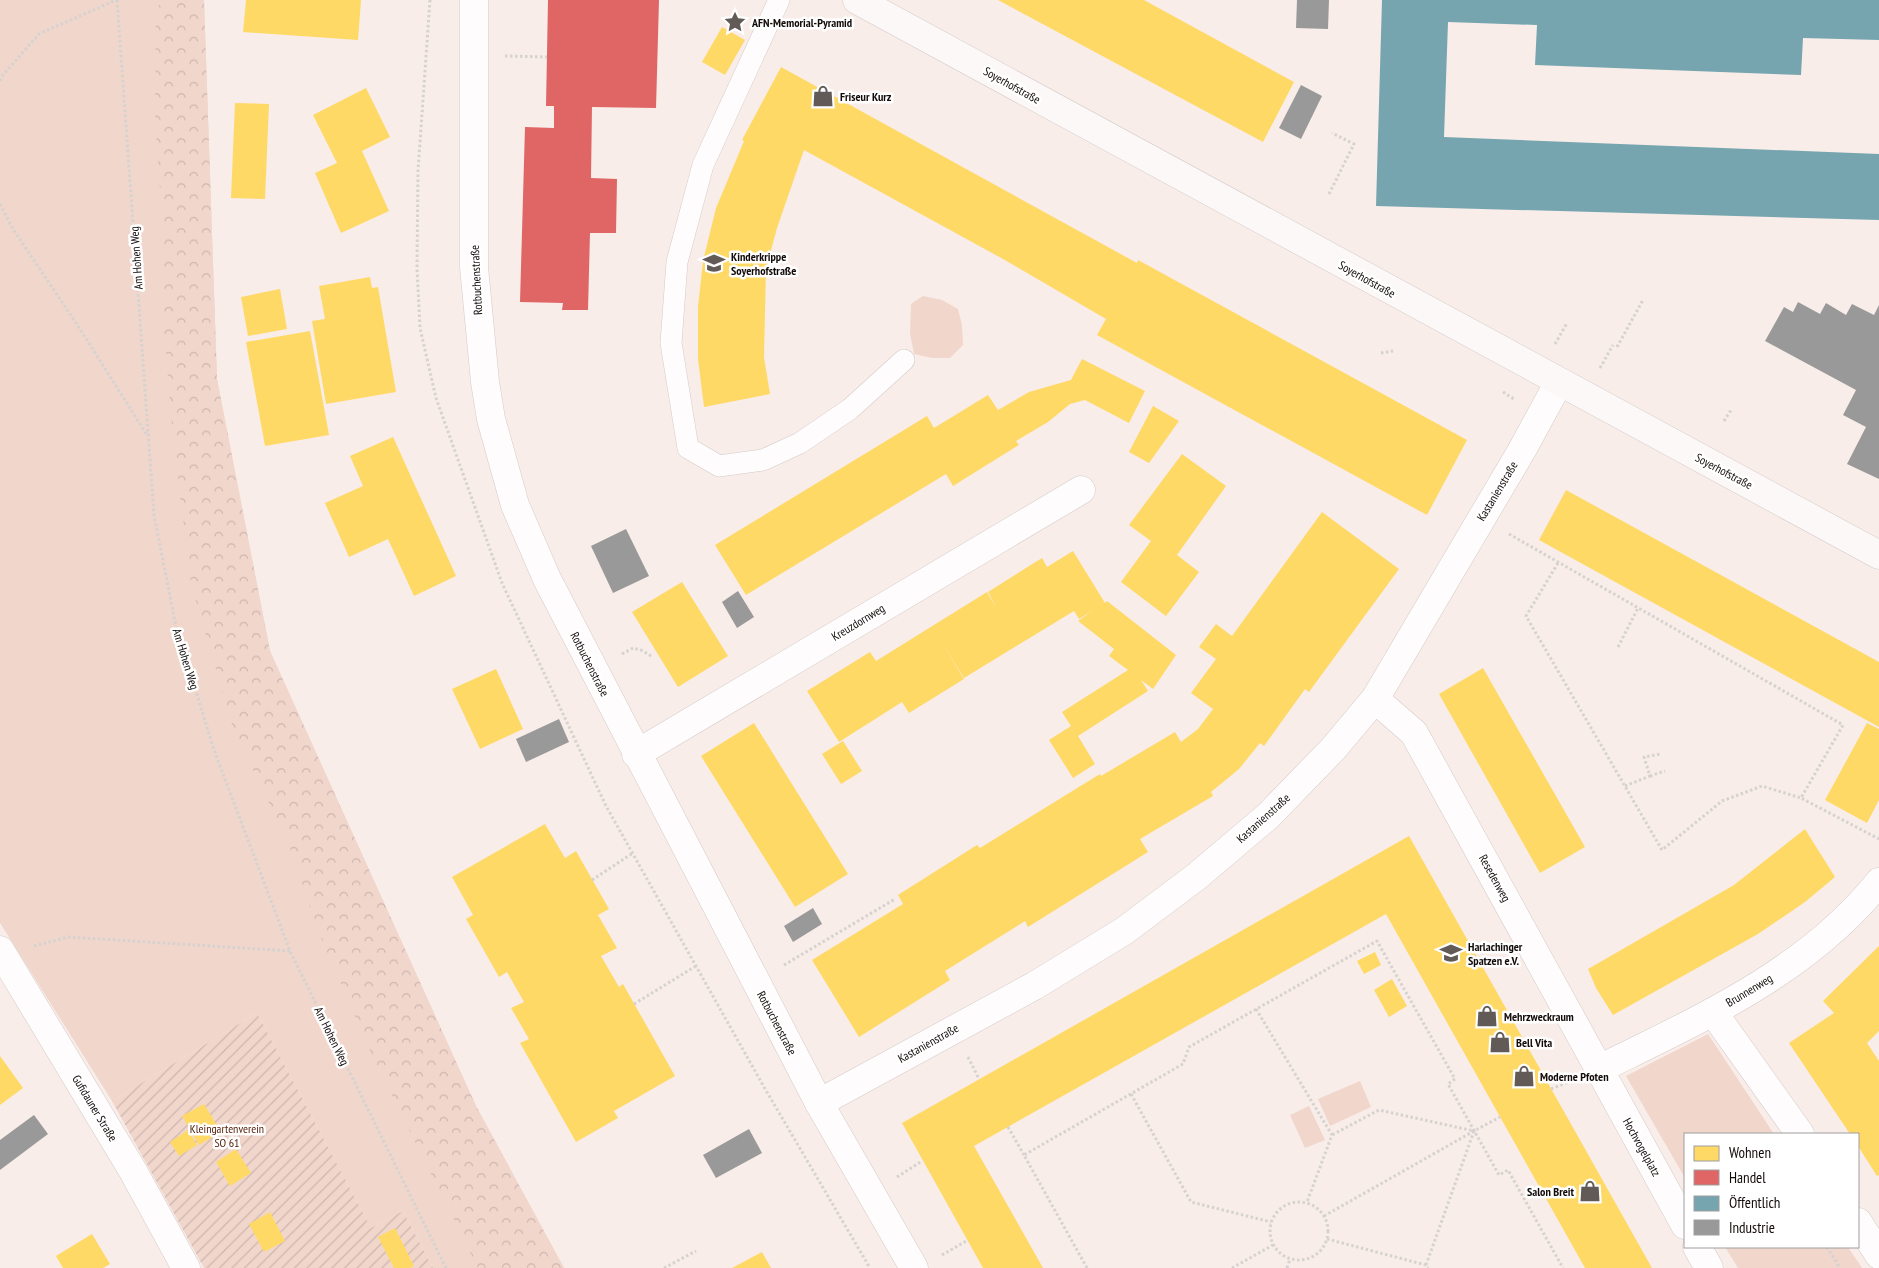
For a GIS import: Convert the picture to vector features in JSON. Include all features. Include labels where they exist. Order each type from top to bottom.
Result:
[{"type":"main road","name":"Soyerhofstraße","points":[[857,0],[1879,556]]},
{"type":"street","name":"Rotbuchenstraße","points":[[474,0],[474,267],[483,362],[491,419],[515,505],[546,579],[636,754],[819,1103],[914,1268]]},
{"type":"street","name":"Kastanienstraße","points":[[819,1103],[1034,986],[1124,931],[1196,877],[1268,816],[1333,749],[1375,699],[1522,450],[1559,382]]},
{"type":"street","name":"Kreuzdornweg","points":[[636,754],[1081,490]]},
{"type":"street","name":"Resedenweg","points":[[1375,699],[1414,733],[1599,1069]]},
{"type":"street","name":"Brunnenweg","points":[[1599,1069],[1713,1012],[1782,971],[1811,950],[1879,882]]},
{"type":"street","name":"Gufidauner Straße","points":[[1,953],[134,1171],[186,1268]]},
{"type":"street","points":[[1713,1012],[1799,1133]]},
{"type":"street","name":"Hochvogelplatz","points":[[1599,1069],[1684,1223]]},
{"type":"street","points":[[1859,1224],[1879,1255]]},
{"type":"street","points":[[1699,1248],[1709,1268]]},
{"type":"lane","points":[[779,0],[703,165],[677,262],[671,343],[688,448],[719,466],[763,460],[800,443],[850,409],[904,360]]},
{"type":"path","points":[[0,81],[3,75],[39,34],[116,0]]},
{"type":"path","name":"Am Hohen Weg","points":[[116,0],[154,515],[176,627],[214,750],[290,951],[446,1268]]},
{"type":"path","points":[[528,57],[547,57]]},
{"type":"path","points":[[1329,194],[1354,144],[1332,133]]},
{"type":"path","points":[[0,204],[13,229],[80,328],[148,436]]},
{"type":"path","points":[[1617,347],[1643,300]]},
{"type":"path","points":[[1381,353],[1393,351]]},
{"type":"path","points":[[1724,422],[1731,410]]},
{"type":"path","points":[[1519,540],[1843,725],[1801,798]]},
{"type":"path","points":[[1558,562],[1526,616],[1662,850],[1722,802],[1762,786],[1801,798],[1879,839]]},
{"type":"path","points":[[1618,647],[1638,608]]},
{"type":"path","points":[[1650,776],[1644,758],[1661,754]]},
{"type":"path","points":[[1625,786],[1665,771]]},
{"type":"path","points":[[592,880],[633,853]]},
{"type":"path","points":[[756,982],[896,899]]},
{"type":"path","points":[[1,953],[68,937],[290,951]]},
{"type":"path","points":[[1024,1155],[1183,1064],[1189,1047],[1377,941],[1455,1079],[1448,1084],[1499,1175],[1508,1170],[1563,1268]]},
{"type":"path","points":[[634,1004],[696,966]]},
{"type":"path","points":[[1256,1009],[1332,1136]]},
{"type":"path","points":[[1131,1094],[1192,1202],[1270,1222]]},
{"type":"path","points":[[1307,1202],[1332,1136],[1379,1110],[1474,1131]]},
{"type":"path","points":[[1324,1216],[1500,1117]]},
{"type":"path","points":[[1008,1127],[1087,1268]]},
{"type":"path","points":[[1327,1239],[1427,1267],[1474,1131]]},
{"type":"path","points":[[1296,1201],[1307,1202],[1317,1208],[1324,1216],[1328,1227],[1327,1239],[1322,1249],[1312,1256],[1302,1260],[1290,1259],[1280,1254],[1273,1245],[1269,1234],[1270,1222],[1276,1212],[1285,1205],[1296,1201]]},
{"type":"path","points":[[1232,1268],[1273,1245]]},
{"type":"path","points":[[1828,1248],[1840,1268]]},
{"type":"path","points":[[664,1268],[696,1251]]},
{"type":"path","points":[[1287,1268],[1290,1259]]},
{"type":"green space","points":[[0,0],[204,0],[217,379],[270,651],[476,1106],[564,1268],[433,1268],[403,1211],[371,1228],[257,1013],[112,1101],[0,923]]},
{"type":"green space","points":[[166,0],[204,0],[217,379],[270,651],[476,1106],[564,1268],[478,1268],[370,1051],[319,933],[289,845],[233,728],[191,584],[173,438],[164,331],[164,243],[155,121],[156,8]]},
{"type":"green space","points":[[923,296],[942,300],[958,309],[962,325],[963,345],[950,358],[932,358],[914,354],[910,333],[911,304]]},
{"type":"green space","name":"Kleingartenverein SO 61","points":[[257,1013],[371,1228],[403,1211],[433,1268],[204,1268],[112,1101]]},
{"type":"green space","points":[[1708,1034],[1773,1133],[1684,1133],[1684,1176],[1626,1076]]},
{"type":"green space","points":[[1360,1081],[1371,1107],[1330,1126],[1318,1099]]},
{"type":"green space","points":[[1309,1106],[1325,1140],[1305,1148],[1290,1115]]},
{"type":"green space","points":[[1726,1248],[1849,1248],[1862,1268],[1738,1268]]},
{"type":"building: Wohnen","points":[[246,0],[361,0],[358,40],[243,32]]},
{"type":"building: Wohnen","points":[[998,0],[1144,0],[1294,82],[1263,142]]},
{"type":"building: Wohnen","points":[[722,27],[745,40],[725,75],[702,62]]},
{"type":"building: Wohnen","points":[[781,67],[1137,263],[1138,260],[1467,440],[1427,515],[1097,335],[1106,319],[1003,259],[804,150],[777,228],[766,269],[764,357],[770,394],[704,407],[698,359],[698,307],[703,261],[716,208],[744,141],[742,140]]},
{"type":"building: Wohnen","points":[[366,88],[390,137],[362,151],[389,211],[341,233],[315,173],[337,163],[313,115]]},
{"type":"building: Wohnen","points":[[235,103],[269,104],[265,199],[231,198]]},
{"type":"building: Wohnen","points":[[370,277],[372,288],[378,287],[396,392],[326,404],[312,321],[325,319],[319,286]]},
{"type":"building: Wohnen","points":[[280,289],[287,329],[248,336],[241,297]]},
{"type":"building: Wohnen","points":[[310,331],[329,435],[265,446],[246,342]]},
{"type":"building: Wohnen","points":[[1082,359],[1145,391],[1129,423],[1085,400],[1070,404],[1048,422],[1016,441],[1019,445],[953,486],[946,474],[746,595],[715,545],[927,416],[934,428],[988,395],[998,410],[1029,392],[1071,380]]},
{"type":"building: Wohnen","points":[[1153,406],[1179,421],[1149,463],[1129,452]]},
{"type":"building: Wohnen","points":[[393,437],[456,576],[414,596],[388,539],[349,557],[325,503],[363,486],[350,456]]},
{"type":"building: Wohnen","points":[[1182,454],[1226,486],[1177,555],[1199,572],[1166,616],[1121,582],[1151,541],[1129,525]]},
{"type":"building: Wohnen","points":[[1566,490],[1879,662],[1879,727],[1539,540]]},
{"type":"building: Wohnen","points":[[1322,512],[1399,569],[1309,692],[1305,689],[1264,746],[1260,743],[1239,769],[1211,792],[1213,796],[1140,839],[1148,852],[1028,927],[1025,921],[945,971],[950,980],[859,1037],[812,960],[903,904],[898,895],[977,845],[980,848],[1100,774],[1101,776],[1175,732],[1181,742],[1198,729],[1213,709],[1191,693],[1216,659],[1199,647],[1216,624],[1232,636]]},
{"type":"building: Wohnen","points":[[1073,551],[1105,603],[1107,601],[1176,655],[1153,689],[1141,680],[1148,691],[1078,736],[1095,764],[1073,778],[1049,740],[1071,726],[1062,712],[1128,670],[1109,656],[1114,649],[1078,621],[1092,611],[1079,619],[1074,611],[964,678],[939,638],[964,679],[909,713],[902,702],[839,742],[807,691],[870,652],[876,661],[987,592],[997,609],[988,592],[1042,558],[1047,567]]},
{"type":"building: Wohnen","points":[[682,582],[728,656],[678,687],[632,612]]},
{"type":"building: Wohnen","points":[[1483,668],[1585,847],[1540,873],[1439,694]]},
{"type":"building: Wohnen","points":[[496,669],[523,729],[480,749],[452,689]]},
{"type":"building: Wohnen","points":[[754,723],[848,874],[795,907],[701,756]]},
{"type":"building: Wohnen","points":[[1867,723],[1879,729],[1879,800],[1867,823],[1825,800]]},
{"type":"building: Wohnen","points":[[843,741],[862,771],[841,784],[822,754]]},
{"type":"building: Wohnen","points":[[545,824],[565,858],[576,851],[609,909],[598,915],[617,948],[601,956],[619,987],[623,984],[675,1076],[614,1111],[618,1118],[576,1142],[520,1043],[529,1039],[511,1008],[524,1002],[507,972],[499,977],[466,919],[473,915],[452,877]]},
{"type":"building: Wohnen","points":[[1805,829],[1835,877],[1805,902],[1758,934],[1613,1015],[1596,988],[1588,969],[1734,885]]},
{"type":"building: Wohnen","points":[[1409,836],[1652,1268],[1585,1268],[1386,914],[974,1146],[1043,1268],[983,1268],[902,1123]]},
{"type":"building: Wohnen","points":[[1879,946],[1879,1031],[1867,1043],[1879,1061],[1879,1175],[1877,1176],[1859,1148],[1859,1133],[1849,1133],[1789,1043],[1834,1013],[1823,1001]]},
{"type":"building: Wohnen","points":[[1375,952],[1381,965],[1364,974],[1357,961]]},
{"type":"building: Wohnen","points":[[1392,979],[1407,1006],[1389,1017],[1374,990]]},
{"type":"building: Wohnen","points":[[0,1056],[23,1088],[0,1105]]},
{"type":"building: Wohnen","points":[[204,1104],[221,1132],[199,1145],[182,1116]]},
{"type":"building: Wohnen","points":[[188,1130],[197,1145],[179,1156],[170,1142]]},
{"type":"building: Wohnen","points":[[236,1149],[251,1173],[230,1186],[216,1162]]},
{"type":"building: Wohnen","points":[[270,1212],[285,1241],[264,1252],[249,1224]]},
{"type":"building: Wohnen","points":[[395,1228],[414,1266],[410,1268],[394,1268],[378,1237]]},
{"type":"building: Wohnen","points":[[92,1234],[110,1264],[103,1268],[63,1268],[56,1256]]},
{"type":"building: Wohnen","points":[[762,1252],[771,1268],[732,1268]]},
{"type":"building: Handel","points":[[548,0],[659,0],[656,108],[592,107],[591,178],[617,179],[616,233],[590,233],[588,310],[562,310],[563,303],[520,302],[525,127],[554,128],[554,106],[546,106]]},
{"type":"building: Öffentlich","points":[[1382,0],[1879,0],[1879,40],[1803,38],[1801,75],[1535,65],[1537,25],[1448,22],[1444,137],[1879,154],[1879,220],[1376,206]]},
{"type":"building: Industrie","points":[[1297,0],[1329,0],[1328,29],[1296,28]]},
{"type":"building: Industrie","points":[[1301,85],[1322,96],[1301,139],[1279,128]]},
{"type":"building: Industrie","points":[[1798,302],[1820,314],[1826,303],[1846,315],[1852,304],[1874,315],[1879,305],[1879,479],[1847,464],[1866,427],[1843,415],[1856,390],[1765,341],[1784,307],[1793,312]]},
{"type":"building: Industrie","points":[[626,529],[649,576],[613,593],[591,546]]},
{"type":"building: Industrie","points":[[738,591],[754,617],[737,628],[722,602]]},
{"type":"building: Industrie","points":[[559,719],[569,742],[526,762],[516,739]]},
{"type":"building: Industrie","points":[[813,908],[822,924],[793,942],[784,926]]},
{"type":"building: Industrie","points":[[34,1115],[48,1134],[0,1170],[0,1140]]},
{"type":"building: Industrie","points":[[749,1129],[762,1153],[716,1178],[703,1155]]},
{"type":"place","name":"AFN-Memorial-Pyramid","points":[[735,22]]},
{"type":"place","name":"Friseur Kurz","points":[[823,96]]},
{"type":"place","name":"Kinderkrippe Soyerhofstraße","points":[[714,263]]},
{"type":"place","name":"Harlachinger Spatzen e.V.","points":[[1451,953]]},
{"type":"place","name":"Mehrzweckraum","points":[[1487,1016]]},
{"type":"place","name":"Bell Vita","points":[[1500,1042]]},
{"type":"place","name":"Moderne Pfoten","points":[[1524,1076]]},
{"type":"place","name":"Salon Breit","points":[[1590,1191]]}]
